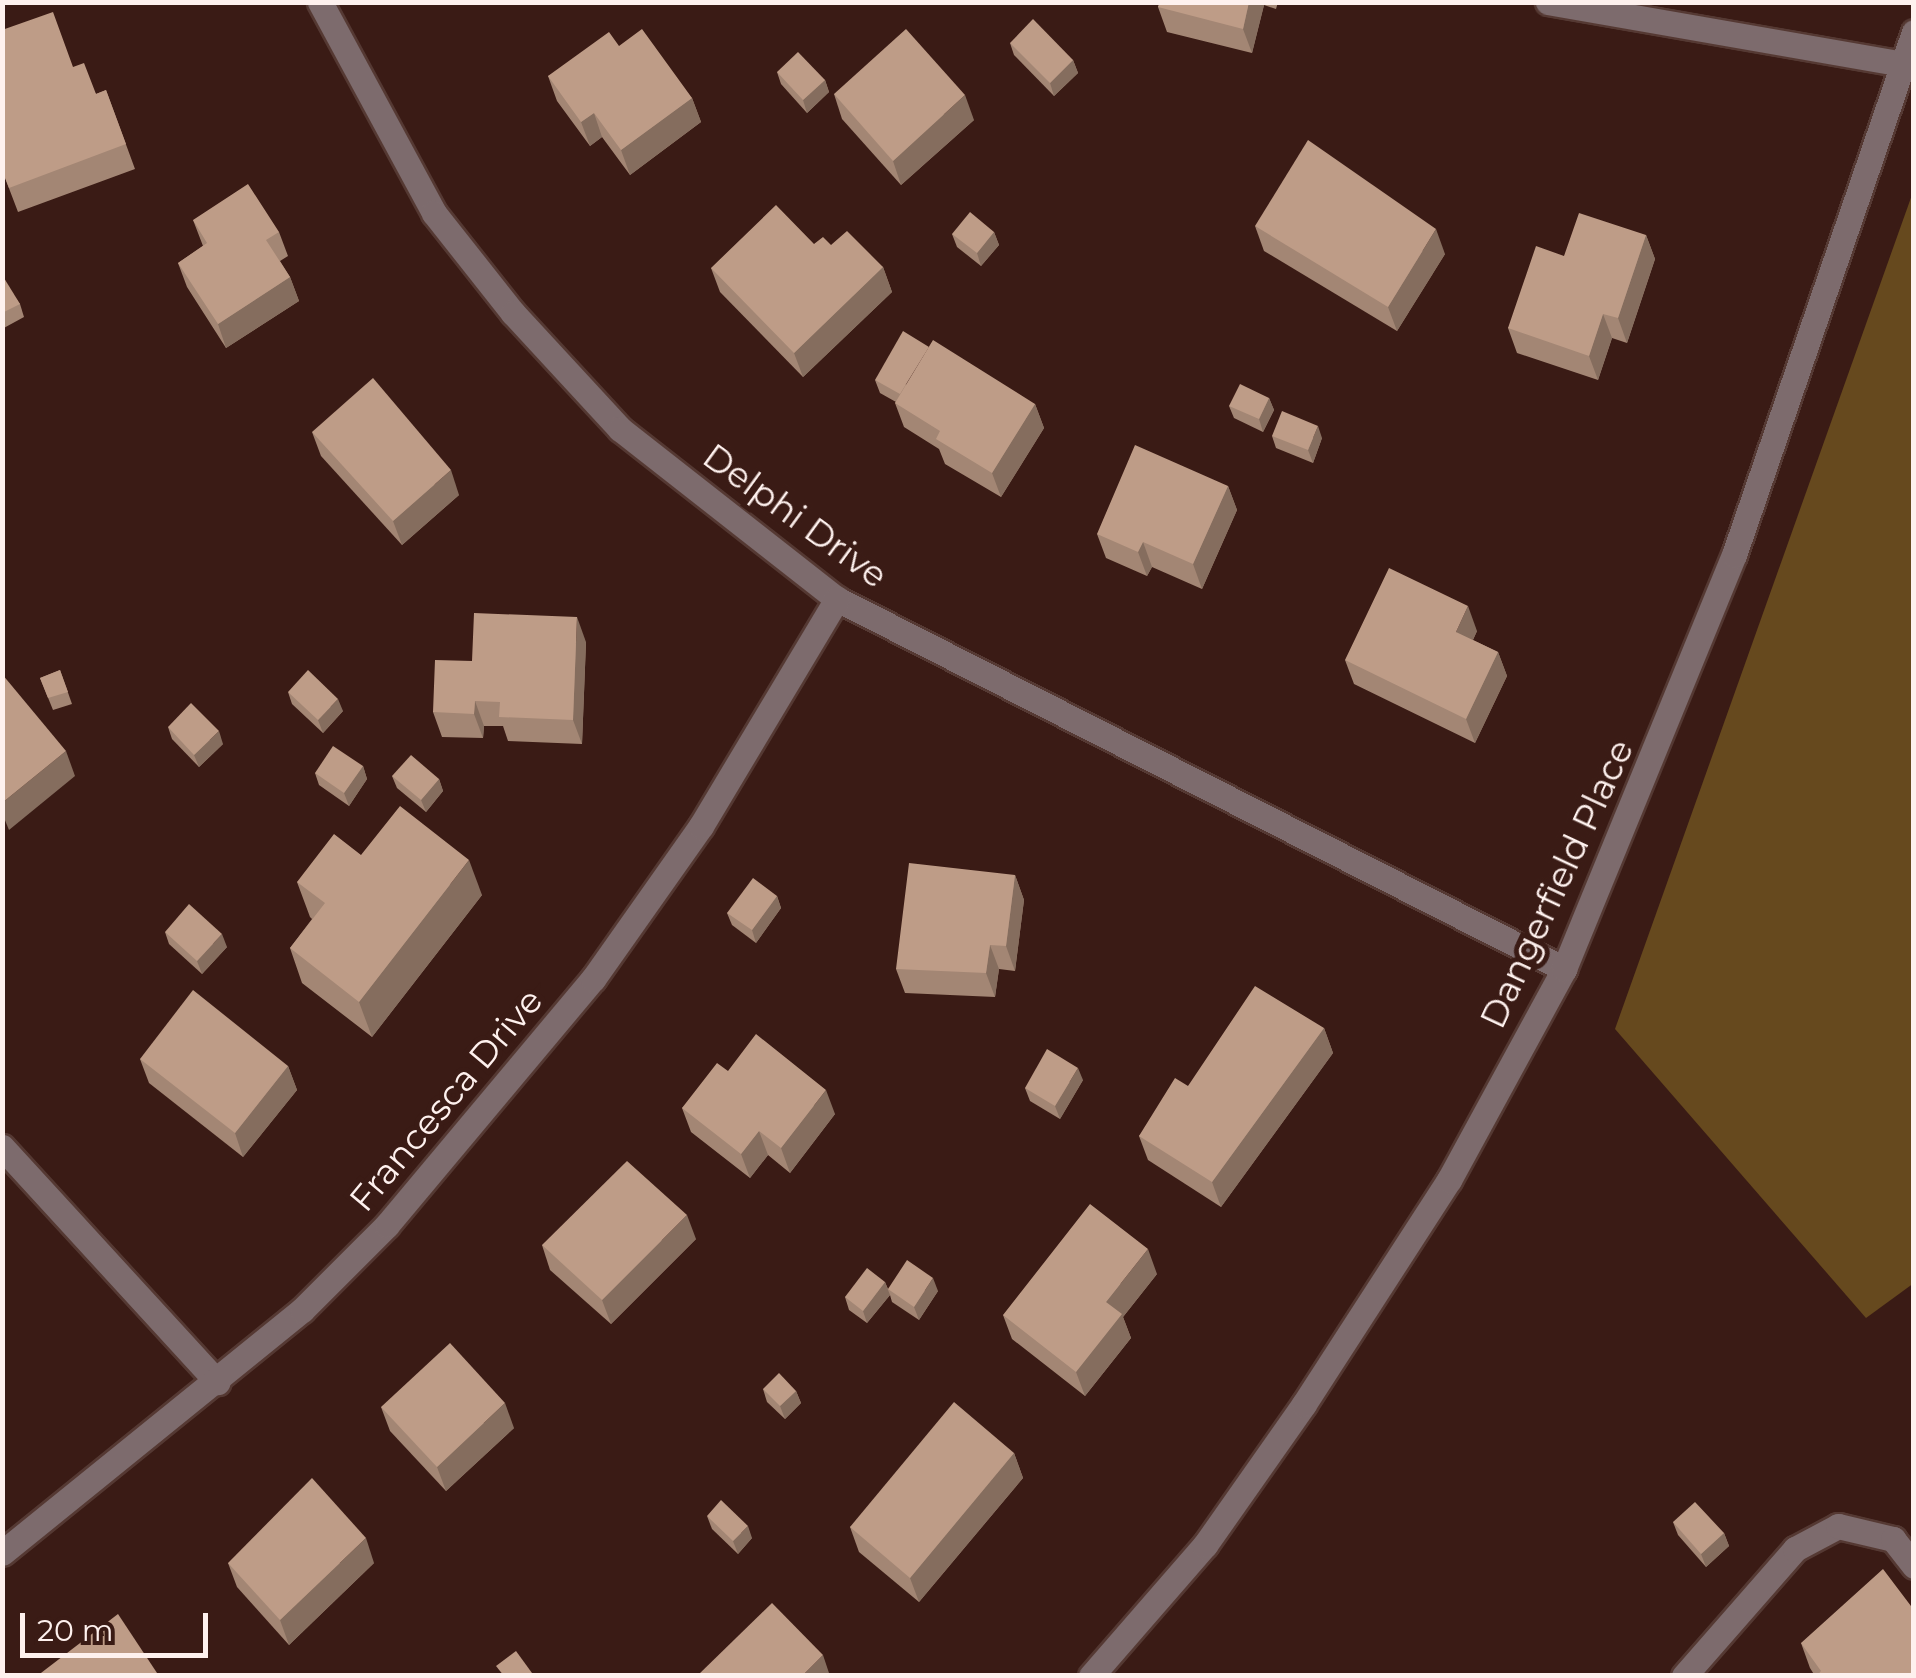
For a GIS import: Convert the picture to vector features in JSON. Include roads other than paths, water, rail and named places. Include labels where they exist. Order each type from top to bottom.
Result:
[{"type":"street","name":"Delphi Drive","points":[[320,2],[434,213],[513,313],[620,430],[838,599],[1564,969]]},
{"type":"street","points":[[1548,2],[1902,64]]},
{"type":"street","name":"Dangerfield Place","points":[[1091,1676],[1205,1545],[1304,1404],[1448,1180],[1564,969],[1734,555],[1914,32]]},
{"type":"street","name":"Francesca Drive","points":[[2,1553],[218,1382],[387,1225],[593,979],[701,826],[838,599]]},
{"type":"street","points":[[2,1147],[218,1382]]},
{"type":"street","points":[[1684,1676],[1795,1549],[1838,1526],[1893,1538],[1914,1566]]}]
